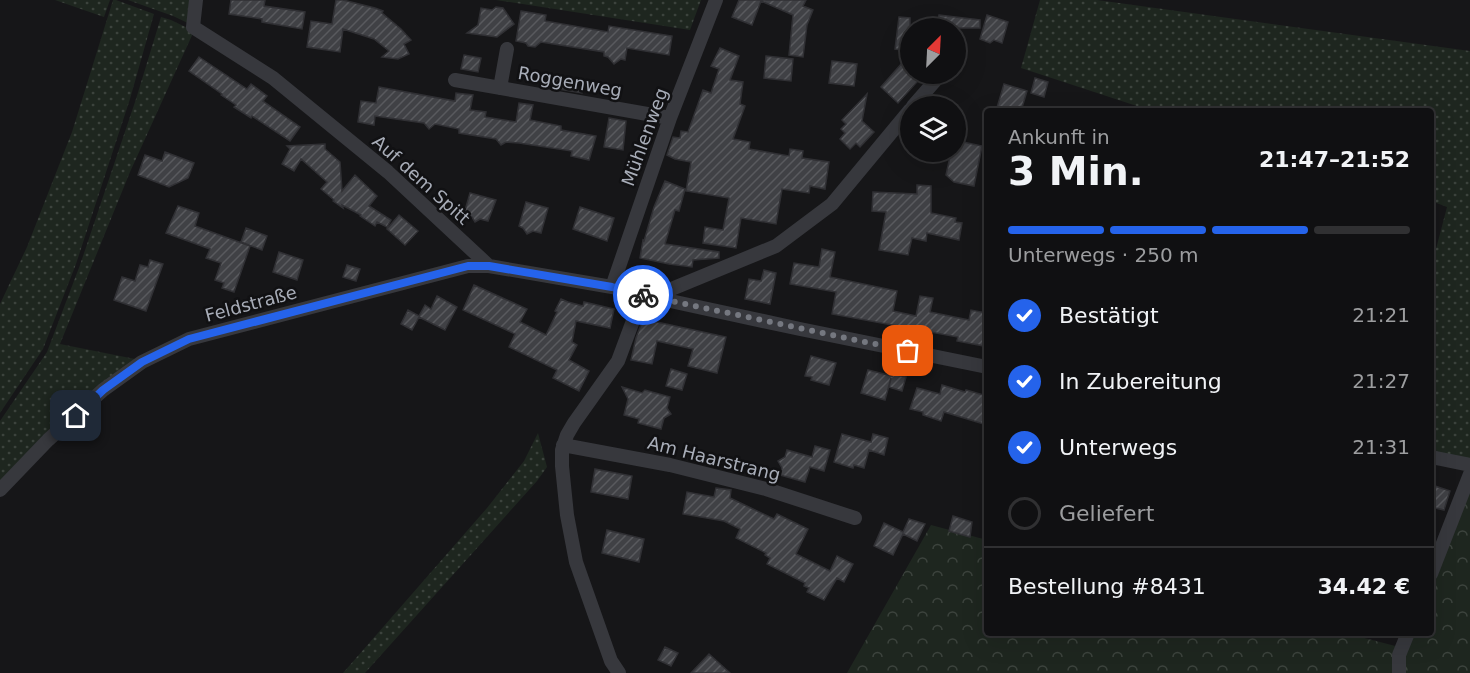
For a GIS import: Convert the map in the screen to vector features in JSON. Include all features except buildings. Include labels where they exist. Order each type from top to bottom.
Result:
[{"type":"street","name":"Auf dem Spitt","points":[[196,0],[193,27],[273,78],[388,172],[489,266]]},
{"type":"street","name":"Mühlenweg","points":[[612,287],[670,118],[716,0]]},
{"type":"street","name":"Roggenweg","points":[[500,88],[507,49]]},
{"type":"street","name":"Roggenweg","points":[[455,80],[670,118]]},
{"type":"street","points":[[922,96],[932,84]]},
{"type":"street","points":[[619,673],[611,661],[576,562],[567,515],[562,466],[563,445],[567,435],[618,361],[637,310],[652,297],[776,246],[832,204],[900,122]]},
{"type":"street","name":"Feldstraße","points":[[0,490],[48,440],[103,390],[142,362],[189,339],[468,266],[489,266]]},
{"type":"street","points":[[489,266],[612,287],[984,366]]},
{"type":"street","name":"Am Haarstrang","points":[[563,445],[670,465],[766,489],[855,518]]},
{"type":"street","points":[[1434,459],[1470,465]]},
{"type":"street","points":[[1434,566],[1470,474]]},
{"type":"street","points":[[1399,673],[1399,655],[1407,636]]},
{"type":"green space","points":[[55,0],[110,0],[104,17]]},
{"type":"green space","points":[[113,0],[154,14],[130,99],[76,264],[43,349],[0,413],[0,304],[27,247],[72,132]]},
{"type":"green space","points":[[128,0],[194,0],[192,25],[173,16]]},
{"type":"green space","points":[[496,0],[701,0],[690,30]]},
{"type":"green space","points":[[1040,0],[1097,0],[1470,51],[1470,461],[1434,455],[1434,257],[1447,207],[1434,202],[1434,108],[1143,108],[1021,68]]},
{"type":"green space","points":[[161,17],[194,31],[130,172],[60,344],[140,360],[0,486],[0,421],[47,352],[80,265]]},
{"type":"green space","points":[[538,433],[547,467],[537,481],[365,673],[343,673],[487,508],[524,461]]},
{"type":"green space","points":[[1470,491],[1470,673],[847,673],[931,525],[984,539],[984,636],[1357,636],[1407,649],[1413,636],[1434,636],[1434,581]]},
{"type":"way so far","points":[[643,295],[908,351]]},
{"type":"route","points":[[76,416],[103,390],[142,362],[189,339],[468,266],[489,266],[612,287],[643,295]]}]
